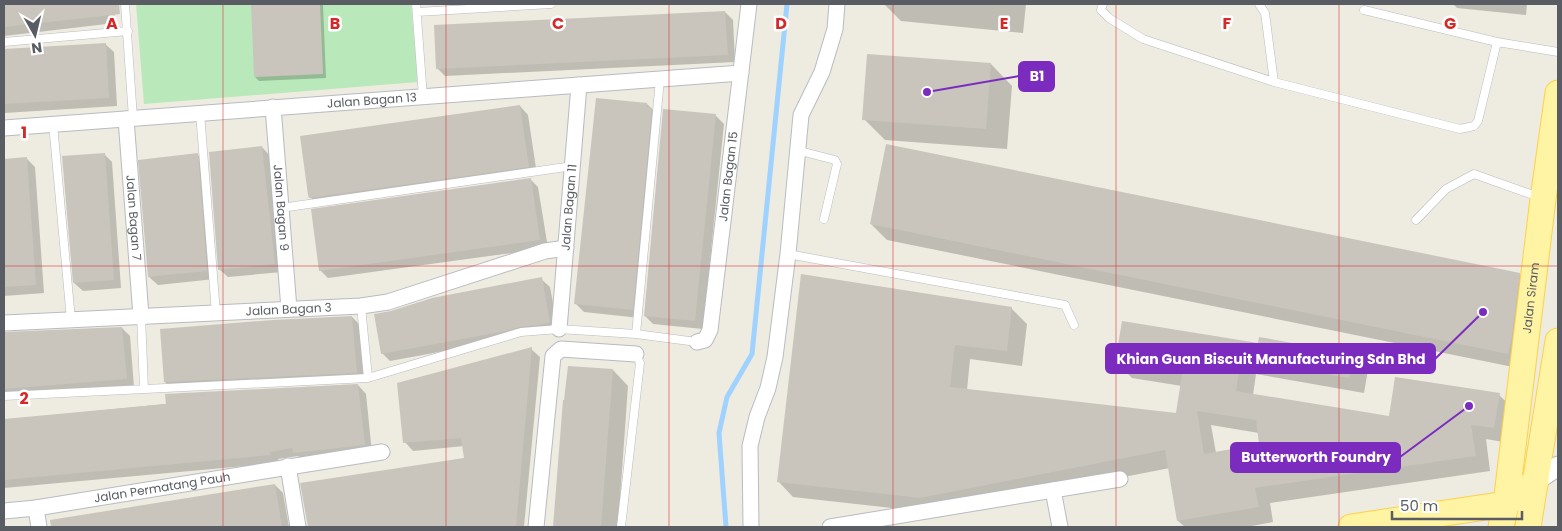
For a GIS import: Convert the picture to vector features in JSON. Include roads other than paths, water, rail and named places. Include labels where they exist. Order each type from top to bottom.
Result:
[{"type":"main road","name":"Jalan Siram","points":[[1503,516],[1558,93]]},
{"type":"main road","points":[[1528,527],[1558,341]]},
{"type":"main road","points":[[1371,526],[1503,516],[1536,481]]},
{"type":"street","name":"Jalan Bagan 15","points":[[697,342],[705,340],[710,330],[749,4]]},
{"type":"street","points":[[751,527],[750,446],[757,417],[768,388],[775,357],[788,254],[800,115],[822,72],[835,29],[837,4]]},
{"type":"street","name":"Jalan Bagan 13","points":[[4,128],[741,73]]},
{"type":"street","name":"Jalan Bagan 11","points":[[559,329],[580,85]]},
{"type":"street","name":"Jalan Bagan 9","points":[[273,108],[288,309]]},
{"type":"street","name":"Jalan Bagan 7","points":[[129,118],[141,316]]},
{"type":"street","name":"Jalan Bagan 3","points":[[4,322],[362,306],[388,302],[545,251],[566,248]]},
{"type":"street","points":[[536,527],[553,356],[561,349],[636,354]]},
{"type":"street","name":"Jalan Permatang Pauh","points":[[4,512],[382,452]]},
{"type":"street","points":[[288,466],[298,527]]},
{"type":"street","points":[[1536,481],[1558,466]]},
{"type":"street","points":[[835,527],[1120,479]]},
{"type":"street","points":[[1053,490],[1060,527]]},
{"type":"street","points":[[36,508],[39,527]]},
{"type":"lane","points":[[126,4],[129,118]]},
{"type":"lane","points":[[423,96],[416,8],[551,4]]},
{"type":"lane","points":[[1103,4],[1101,10],[1109,18],[1143,39],[1274,82],[1460,129],[1474,126],[1478,121],[1496,42]]},
{"type":"lane","points":[[1259,4],[1265,13],[1274,82]]},
{"type":"lane","points":[[1364,10],[1496,42],[1558,52]]},
{"type":"lane","points":[[4,42],[128,31]]},
{"type":"lane","points":[[636,334],[660,79]]},
{"type":"lane","points":[[200,113],[216,313]]},
{"type":"lane","points":[[53,124],[70,320]]},
{"type":"lane","points":[[796,150],[835,160],[837,164],[824,220]]},
{"type":"lane","points":[[281,208],[573,166]]},
{"type":"lane","points":[[1416,220],[1446,189],[1474,174],[1543,199]]},
{"type":"lane","points":[[788,254],[1065,305],[1074,325]]},
{"type":"lane","points":[[362,306],[368,378]]},
{"type":"lane","points":[[141,316],[144,389]]},
{"type":"lane","points":[[4,396],[368,378],[521,332],[559,329],[636,334],[697,342]]},
{"type":"lane","points":[[621,527],[640,363],[636,354]]},
{"type":"waterway","points":[[726,527],[719,433],[727,397],[752,354],[787,4]]},
{"type":"place","name":"B1","points":[[927,92]]},
{"type":"place","name":"Khian Guan Biscuit Manufacturing Sdn Bhd","points":[[1483,312]]},
{"type":"place","name":"Butterworth Foundry","points":[[1469,406]]}]
